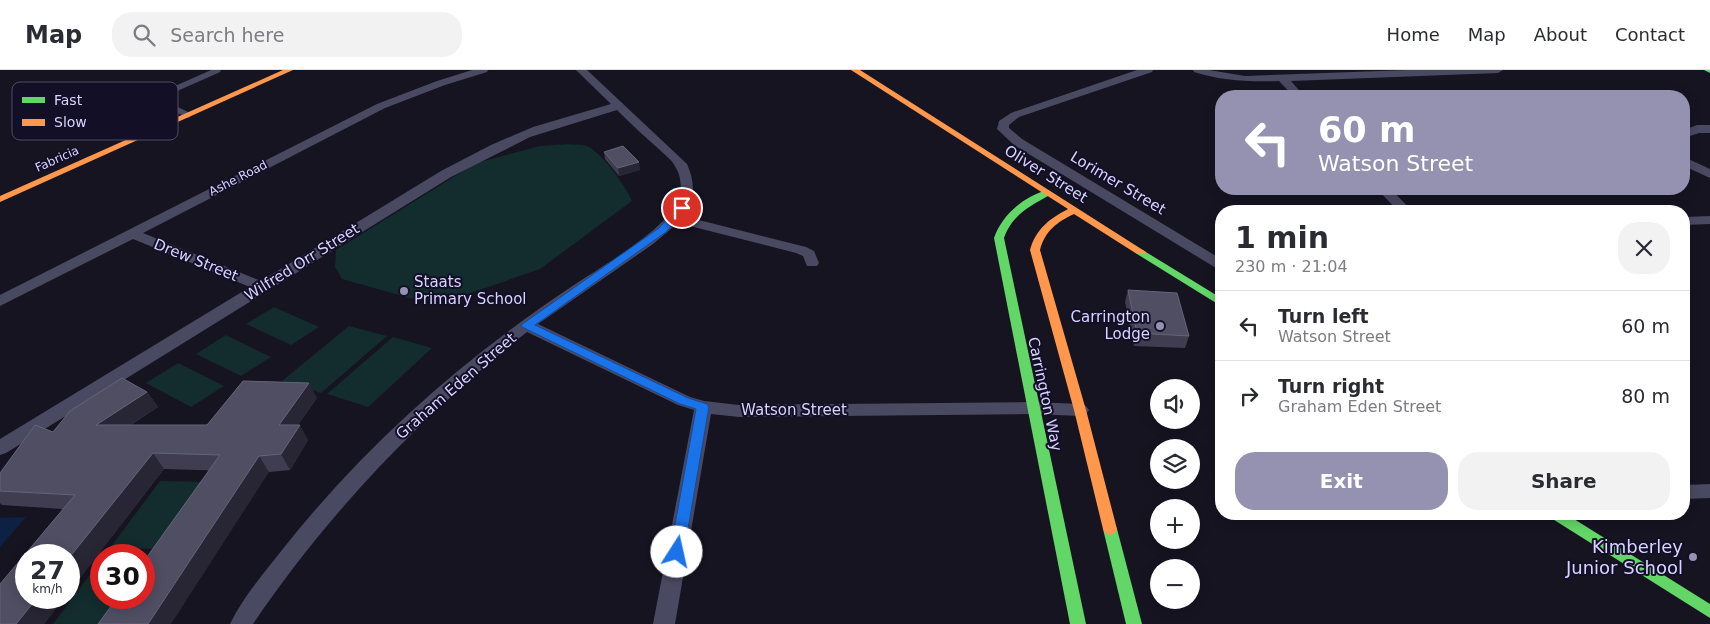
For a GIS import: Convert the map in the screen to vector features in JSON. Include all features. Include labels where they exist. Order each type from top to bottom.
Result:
[{"type":"main road","name":"Fabricia","points":[[178,119],[290,70]]},
{"type":"main road","name":"Oliver Street","points":[[855,70],[1215,298]]},
{"type":"main road","name":"Fabricia","points":[[0,199],[132,140]]},
{"type":"main road","name":"Carrington Way","points":[[1047,193],[1009,217],[1003,224],[999,238],[1078,624]]},
{"type":"main road","name":"Carrington Way","points":[[1074,210],[1045,227],[1037,237],[1035,250],[1080,410],[1134,624]]},
{"type":"main road","points":[[1565,520],[1710,612]]},
{"type":"street","name":"Ashe Road","points":[[0,301],[381,106],[440,83],[483,70]]},
{"type":"street","name":"Graham Eden Street","points":[[241,624],[263,589],[349,484],[443,394],[526,325],[663,230],[682,208],[688,190],[687,175],[681,164],[581,70]]},
{"type":"street","name":"Lorimer Street","points":[[1148,70],[1016,115],[1003,124],[1003,129],[1018,142],[1215,262]]},
{"type":"street","points":[[1198,70],[1233,79],[1498,70]]},
{"type":"street","points":[[1282,78],[1293,90]]},
{"type":"street","name":"Wilfred Orr Street","points":[[0,448],[485,152],[526,134],[618,106]]},
{"type":"street","points":[[1690,132],[1697,129],[1710,129]]},
{"type":"street","points":[[1690,165],[1710,174]]},
{"type":"street","points":[[1390,195],[1399,205]]},
{"type":"street","points":[[675,218],[802,250],[808,254],[812,263]]},
{"type":"street","points":[[1690,221],[1710,220]]},
{"type":"street","name":"Drew Street","points":[[131,234],[262,287]]},
{"type":"street","name":"Watson Street","points":[[526,325],[678,398],[703,407],[739,411],[1033,408],[1080,410]]},
{"type":"street","points":[[664,624],[703,407]]},
{"type":"street","points":[[1690,492],[1710,491]]},
{"type":"lane","points":[[178,88],[218,70]]},
{"type":"lane","points":[[178,110],[188,115]]},
{"type":"green space","points":[[568,144],[587,146],[600,156],[619,179],[632,201],[540,269],[462,296],[420,301],[342,279],[335,267],[336,250],[476,163],[540,146]]},
{"type":"green space","points":[[274,307],[319,327],[291,345],[246,324]]},
{"type":"green space","points":[[349,326],[387,336],[321,393],[282,381]]},
{"type":"green space","points":[[226,335],[271,357],[241,376],[196,354]]},
{"type":"green space","points":[[393,337],[432,348],[368,407],[327,394]]},
{"type":"green space","points":[[178,363],[224,386],[191,407],[146,383]]},
{"type":"green space","points":[[160,481],[209,482],[162,549],[155,549],[155,544],[113,544]]},
{"type":"green space","points":[[90,575],[90,609],[120,609],[110,624],[53,624],[64,609],[80,609],[80,588]]},
{"type":"water","points":[[26,517],[0,547],[0,518]]},
{"type":"building","points":[[623,146],[639,162],[618,168],[604,152]]},
{"type":"building","points":[[1128,290],[1177,293],[1189,336],[1137,333]]},
{"type":"building","points":[[122,378],[147,392],[96,425],[207,425],[243,381],[309,383],[279,425],[300,425],[281,454],[259,456],[148,624],[98,624],[109,609],[155,609],[155,546],[220,455],[153,453],[80,544],[34,544],[75,495],[0,491],[0,473],[35,425],[53,432],[70,411]]},
{"type":"building","points":[[15,566],[15,609],[28,609],[16,624],[0,624],[0,584]]},
{"type":"traffic: fast","points":[[1047,193],[1017,210],[1006,222],[999,238],[1078,624]]},
{"type":"traffic: fast","points":[[1141,252],[1215,299]]},
{"type":"traffic: fast","points":[[1565,520],[1710,612]]},
{"type":"traffic: fast","points":[[1110,529],[1134,624]]},
{"type":"traffic: slow","points":[[178,120],[289,70]]},
{"type":"traffic: slow","points":[[855,70],[1141,252]]},
{"type":"traffic: slow","points":[[0,199],[132,140]]},
{"type":"traffic: slow","points":[[1074,210],[1060,217],[1044,230],[1040,235],[1035,250],[1080,410],[1110,529]]},
{"type":"place","name":"Staats Primary School","points":[[404,291]]},
{"type":"place","name":"Carrington Lodge","points":[[1160,326]]},
{"type":"place","name":"Kimberley Junior School","points":[[1693,557]]},
{"type":"route","points":[[677,552],[703,407],[684,401],[526,325],[663,230],[682,208]]}]
